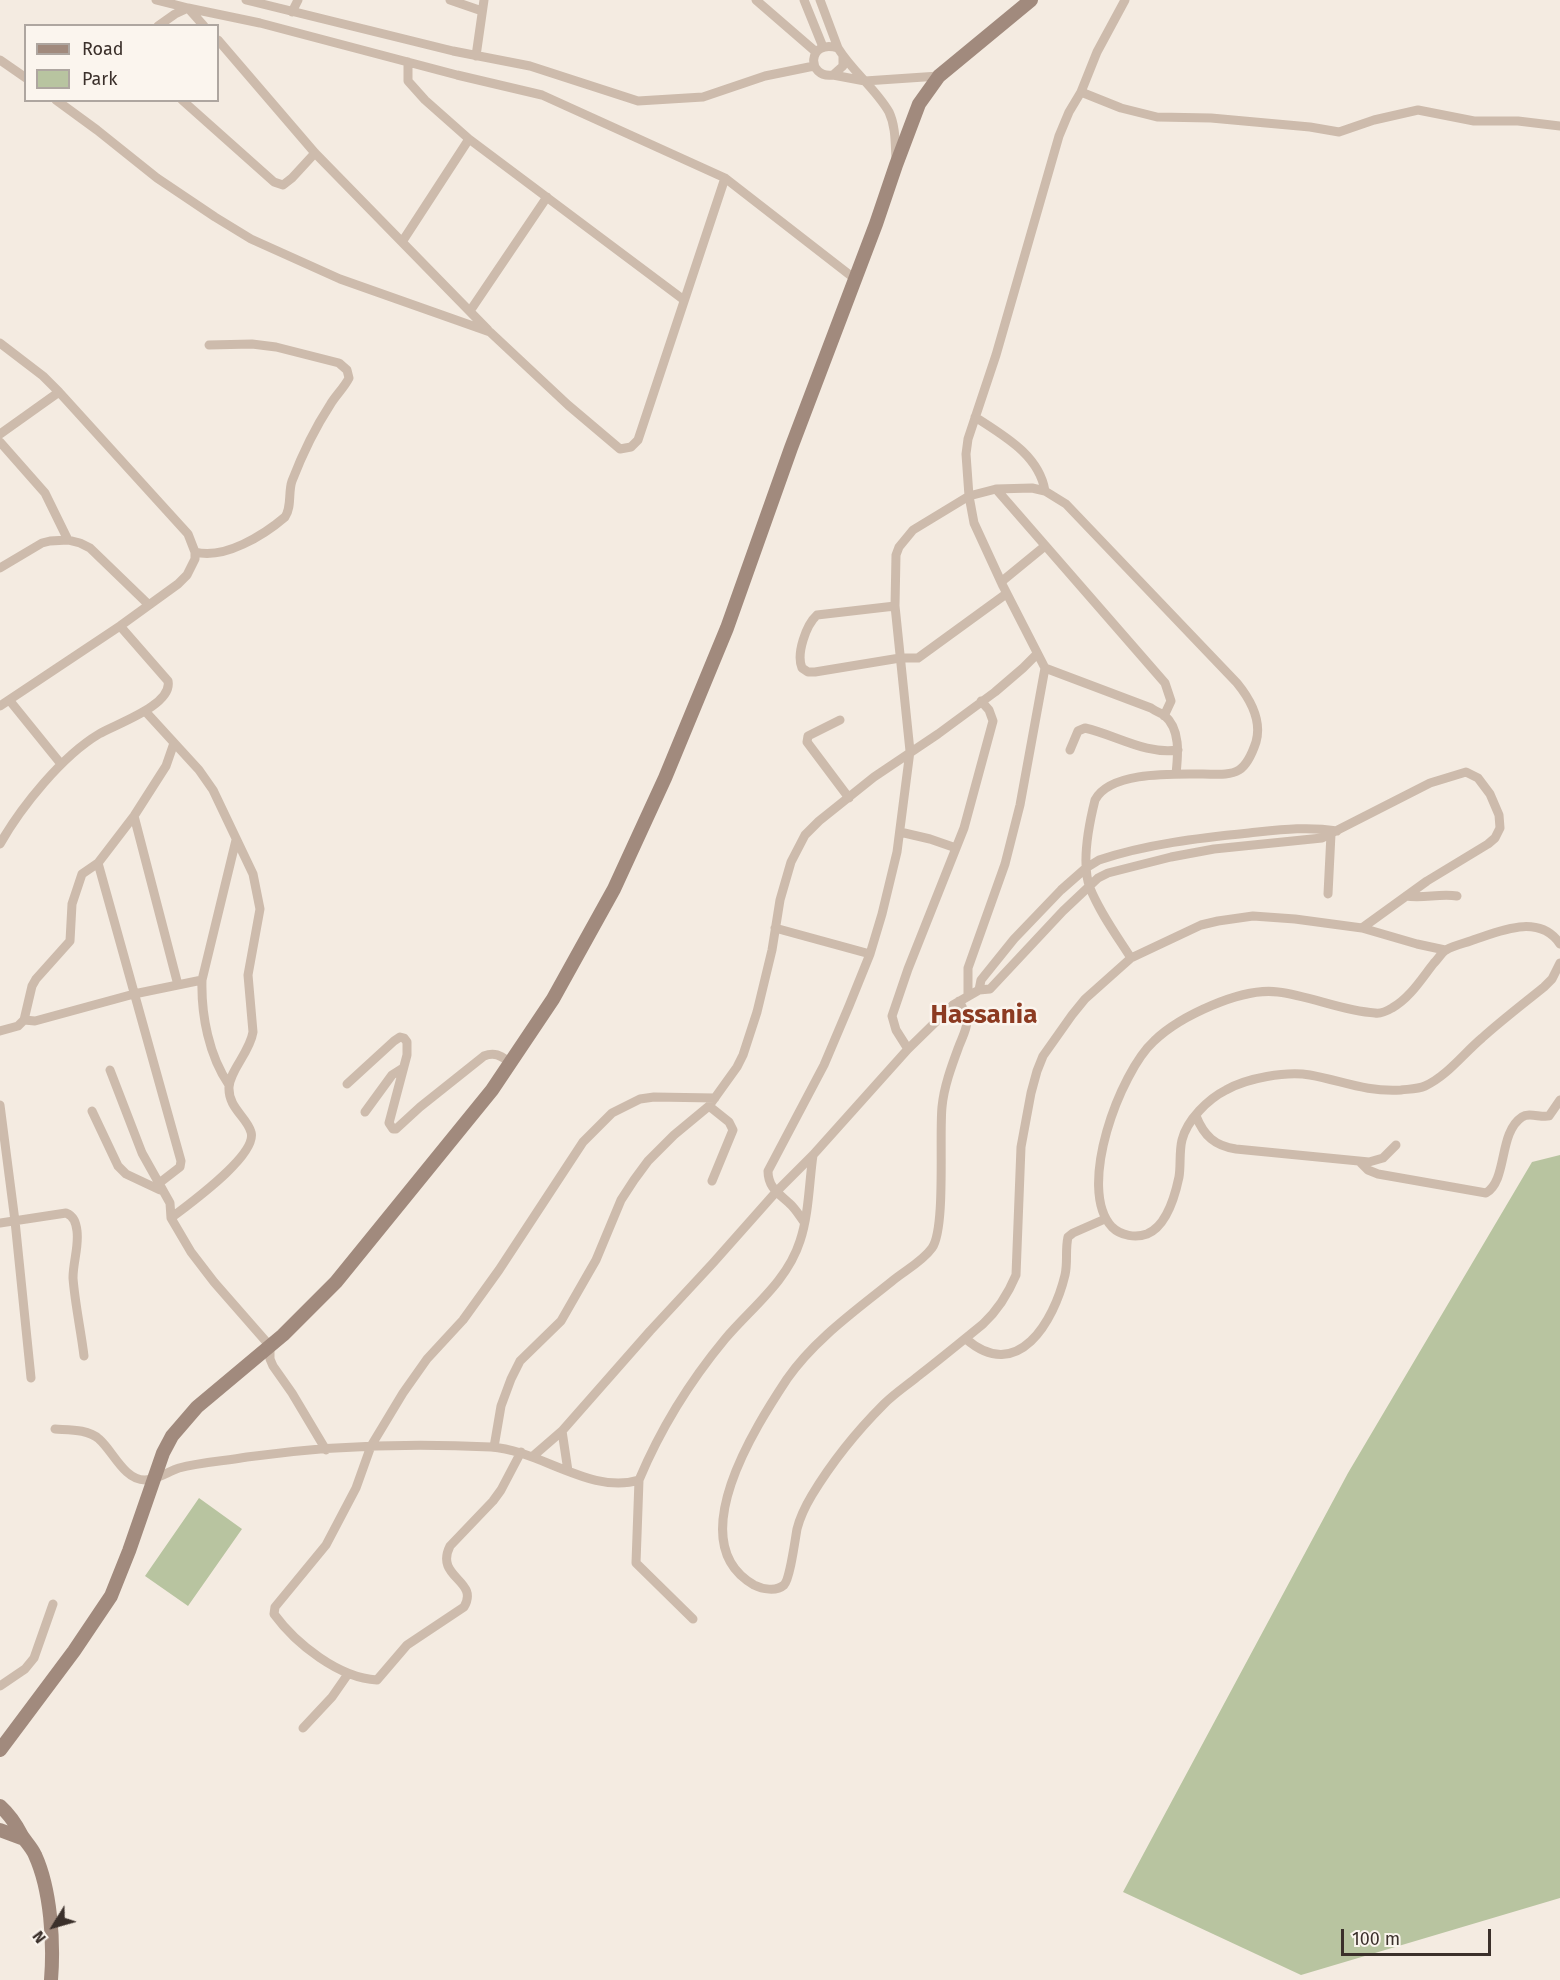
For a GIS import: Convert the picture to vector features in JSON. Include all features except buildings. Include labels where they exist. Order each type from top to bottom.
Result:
[{"type":"street","points":[[156,0],[260,22],[408,62],[542,94],[725,178],[855,279]]},
{"type":"street","points":[[246,0],[476,56],[530,66],[638,102],[703,98],[765,76],[814,66]]},
{"type":"street","points":[[292,12],[298,0]]},
{"type":"street","points":[[450,0],[482,10]]},
{"type":"street","points":[[476,56],[484,0]]},
{"type":"street","points":[[756,0],[819,50]]},
{"type":"street","points":[[804,0],[819,50]]},
{"type":"street","points":[[820,0],[841,53],[843,66],[833,75]]},
{"type":"street","points":[[0,1750],[74,1651],[111,1596],[163,1453],[183,1422],[197,1407],[302,1318],[336,1282],[492,1090],[512,1064],[554,999],[614,889],[665,778],[727,628],[791,448],[919,104],[939,76],[1031,0]]},
{"type":"street","points":[[1125,0],[1097,52],[1081,92],[1068,112],[1059,136],[996,355],[968,439],[966,454],[969,496],[974,523],[1006,594],[1045,668],[1151,708],[1164,716],[1170,723],[1176,738],[1178,750],[1176,774]]},
{"type":"street","points":[[161,24],[188,8]]},
{"type":"street","points":[[188,8],[202,24]]},
{"type":"street","points":[[219,41],[315,153],[490,332],[568,405],[620,449],[631,447],[638,440],[725,178]]},
{"type":"street","points":[[896,165],[895,133],[889,113],[865,81],[841,53],[828,46],[819,50],[813,61],[814,66],[824,75],[865,81],[939,76]]},
{"type":"street","points":[[0,60],[24,77]]},
{"type":"street","points":[[408,62],[408,81],[424,100],[469,139],[684,300]]},
{"type":"street","points":[[1081,92],[1121,108],[1157,117],[1211,118],[1310,127],[1339,132],[1374,120],[1418,110],[1474,121],[1518,121],[1560,126]]},
{"type":"street","points":[[59,102],[157,178],[251,238],[340,279],[490,332]]},
{"type":"street","points":[[184,102],[274,182],[283,185],[315,153]]},
{"type":"street","points":[[402,242],[469,139]]},
{"type":"street","points":[[470,311],[547,197]]},
{"type":"street","points":[[0,343],[43,376],[59,392],[188,534],[195,552],[195,559],[187,574],[178,584],[120,626],[0,706]]},
{"type":"street","points":[[195,552],[217,553],[242,545],[285,517],[289,512],[292,482],[313,436],[331,402],[349,378],[347,370],[339,363],[276,347],[252,344],[209,345]]},
{"type":"street","points":[[0,434],[59,392]]},
{"type":"street","points":[[975,417],[1029,456],[1042,476],[1045,491]]},
{"type":"street","points":[[0,442],[45,493],[68,540]]},
{"type":"street","points":[[804,1222],[768,1180],[769,1168],[824,1065],[870,954],[897,852],[910,751],[895,606],[896,555],[904,538],[913,530],[969,496],[996,489],[1032,488],[1045,491],[1066,504],[1237,683],[1248,698],[1257,724],[1258,735],[1255,746],[1242,768],[1222,774],[1176,774],[1132,778],[1107,786],[1098,794],[1092,812],[1086,868],[1090,887],[1131,958]]},
{"type":"street","points":[[996,489],[1165,683],[1171,701],[1164,716]]},
{"type":"street","points":[[0,568],[42,543],[68,540],[90,548],[149,605]]},
{"type":"street","points":[[1001,582],[1045,546]]},
{"type":"street","points":[[895,606],[817,615],[812,620],[804,640],[800,662],[803,670],[815,672],[900,658],[918,658],[1006,594]]},
{"type":"street","points":[[0,844],[28,803],[61,764],[96,736],[145,711],[166,695],[170,687],[168,681],[120,626]]},
{"type":"street","points":[[494,1447],[501,1406],[510,1379],[520,1361],[561,1321],[596,1260],[621,1200],[648,1161],[712,1102],[743,1055],[757,1012],[772,950],[780,900],[796,849],[805,835],[819,821],[910,751],[938,734],[981,701],[1037,654]]},
{"type":"street","points":[[1045,668],[1020,805],[1005,864],[969,968],[964,999],[967,1024],[942,1104],[938,1233],[933,1247],[919,1261],[828,1333],[789,1376],[740,1459],[728,1490],[723,1523],[725,1545],[727,1554],[738,1572],[758,1587],[779,1588],[788,1580],[798,1526],[804,1509],[834,1462],[886,1402],[966,1339],[993,1314],[1010,1288],[1016,1275],[1020,1147],[1037,1071],[1048,1048],[1085,999],[1131,958],[1201,925],[1269,916],[1362,928],[1445,950],[1506,929],[1522,926],[1542,929],[1552,934],[1560,944]]},
{"type":"street","points":[[10,701],[61,764]]},
{"type":"street","points":[[908,1049],[896,1030],[892,1016],[908,969],[964,828],[992,729],[992,716],[981,701]]},
{"type":"street","points":[[145,711],[199,770],[213,790],[253,874],[260,909],[248,975],[253,1032],[251,1041],[229,1085]]},
{"type":"street","points":[[840,720],[808,736],[807,742],[849,798]]},
{"type":"street","points":[[1070,750],[1078,731],[1085,728],[1147,749],[1168,752],[1178,750]]},
{"type":"street","points":[[0,1031],[18,1026],[24,1020],[32,986],[36,979],[70,941],[72,904],[81,876],[98,863],[134,816],[166,766],[174,742]]},
{"type":"street","points":[[532,1457],[562,1431],[642,1339],[942,1014],[979,990],[990,989],[1063,911],[1098,878],[1108,873],[1214,849],[1316,839],[1446,777],[1466,772],[1478,778],[1490,794],[1499,815],[1501,824],[1498,833],[1488,844],[1440,873],[1362,928]]},
{"type":"street","points":[[134,816],[178,985]]},
{"type":"street","points":[[979,990],[981,980],[1014,939],[1061,890],[1099,860],[1174,842],[1240,834],[1300,828],[1334,832]]},
{"type":"street","points":[[900,832],[956,848]]},
{"type":"street","points":[[1328,894],[1334,832]]},
{"type":"street","points":[[1240,834],[1241,847]]},
{"type":"street","points":[[171,1218],[223,1176],[243,1156],[252,1134],[237,1111],[230,1096],[229,1085],[220,1071],[213,1052],[203,1006],[202,980],[236,840]]},
{"type":"street","points":[[1174,842],[1177,856]]},
{"type":"street","points":[[98,863],[181,1161],[180,1167],[160,1187]]},
{"type":"street","points":[[1406,896],[1421,898],[1457,896]]},
{"type":"street","points":[[775,928],[870,954]]},
{"type":"street","points":[[1445,950],[1411,992],[1400,1003],[1385,1012],[1375,1013],[1344,1008],[1325,1001],[1275,991],[1232,998],[1191,1016],[1162,1034],[1141,1055],[1126,1080],[1113,1111],[1103,1148],[1098,1192],[1105,1219],[1118,1232],[1126,1235],[1145,1235],[1160,1225],[1170,1208],[1179,1176],[1182,1142],[1186,1130],[1212,1098],[1224,1090],[1256,1079],[1308,1075],[1380,1091],[1407,1090],[1426,1085],[1444,1073],[1480,1039],[1544,987],[1560,967]]},
{"type":"street","points":[[24,1020],[35,1021],[134,994],[202,980]]},
{"type":"street","points":[[347,1084],[394,1041],[402,1037],[406,1042],[407,1051],[389,1123],[394,1130],[484,1056],[500,1055],[512,1064]]},
{"type":"street","points":[[365,1112],[392,1075],[403,1068]]},
{"type":"street","points":[[110,1070],[142,1153],[170,1203],[171,1218],[191,1252],[214,1282],[270,1346],[270,1359],[273,1366],[326,1450]]},
{"type":"street","points":[[521,1452],[493,1501],[450,1546],[446,1555],[448,1567],[468,1592],[469,1599],[464,1607],[407,1645],[377,1680],[348,1674],[304,1645],[278,1620],[273,1611],[326,1545],[356,1488],[370,1446],[403,1393],[427,1359],[463,1320],[525,1232],[583,1142],[599,1125],[612,1113],[640,1099],[664,1097],[712,1102],[731,1124],[734,1131],[712,1181]]},
{"type":"street","points":[[1360,1162],[1368,1170],[1378,1174],[1486,1193],[1496,1182],[1502,1157],[1514,1125],[1523,1116],[1550,1116],[1560,1100]]},
{"type":"street","points":[[0,1105],[15,1221],[31,1378]]},
{"type":"street","points":[[92,1111],[118,1166],[126,1174],[160,1187]]},
{"type":"street","points":[[1196,1116],[1207,1136],[1224,1147],[1323,1156],[1360,1162],[1383,1158],[1396,1144]]},
{"type":"street","points":[[693,1619],[636,1563],[639,1480],[646,1463],[693,1379],[726,1338],[774,1287],[800,1242],[813,1155]]},
{"type":"street","points":[[0,1223],[66,1213],[74,1219],[77,1244],[73,1277],[84,1356]]},
{"type":"street","points":[[966,1339],[981,1350],[1000,1356],[1014,1352],[1031,1341],[1050,1317],[1061,1288],[1067,1266],[1068,1238],[1072,1233],[1105,1219]]},
{"type":"street","points":[[55,1429],[92,1434],[99,1438],[124,1468],[135,1477],[145,1480],[191,1465],[255,1456],[370,1446],[494,1447],[521,1452],[568,1471],[619,1482],[639,1480]]},
{"type":"street","points":[[562,1431],[568,1471]]},
{"type":"street","points":[[0,1686],[25,1669],[34,1658],[53,1605]]},
{"type":"street","points":[[303,1728],[332,1697],[348,1674]]},
{"type":"street","points":[[0,1806],[14,1822],[36,1857],[47,1898],[52,1961],[51,1980]]},
{"type":"street","points":[[0,1830],[24,1839]]},
{"type":"green space","points":[[1560,1155],[1560,1898],[1301,1975],[1123,1892],[1348,1473],[1532,1162]]},
{"type":"green space","points":[[199,1498],[242,1529],[188,1606],[145,1576]]},
{"type":"district","name":"Hassania","points":[[984,1016]]}]
